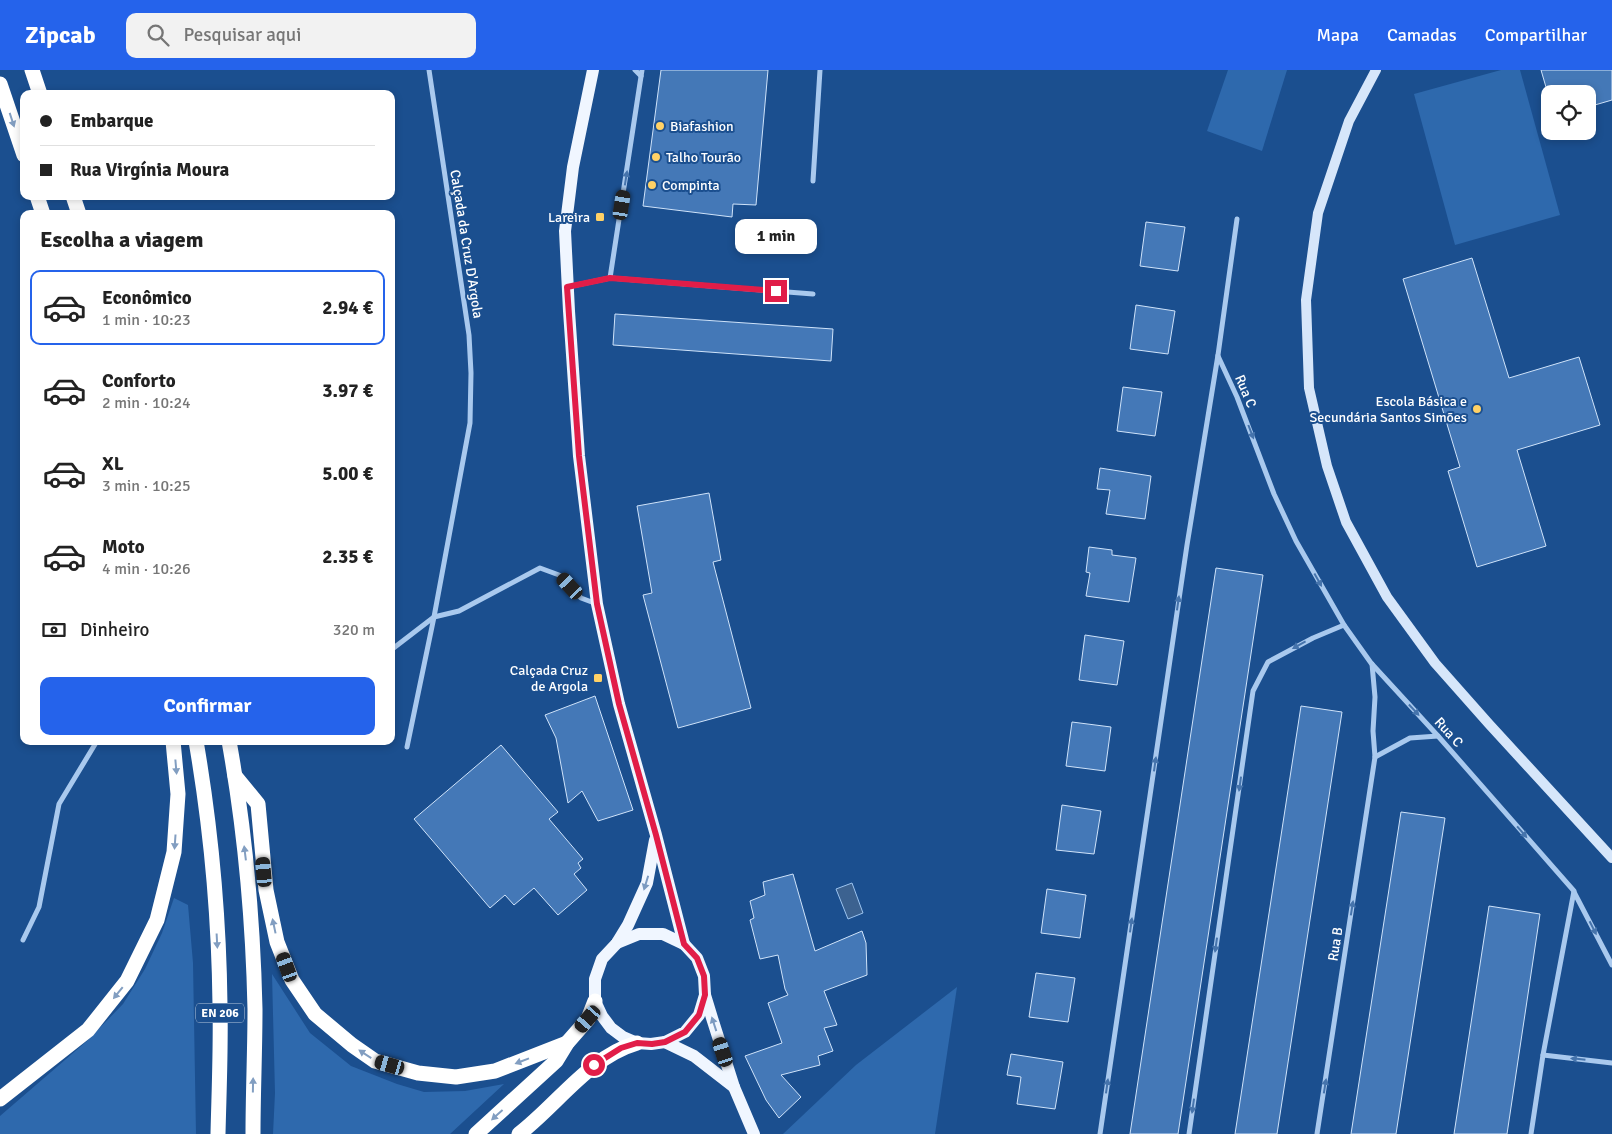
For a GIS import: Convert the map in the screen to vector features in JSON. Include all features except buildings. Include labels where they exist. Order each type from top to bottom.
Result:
[{"type":"highway","points":[[32,70],[39,90]]},
{"type":"highway","points":[[0,84],[20,144]]},
{"type":"highway","points":[[0,1099],[88,1030],[127,981],[157,920],[174,852],[178,794],[173,745]]},
{"type":"highway","name":"EN 206","points":[[197,745],[215,892],[220,1005],[218,1134]]},
{"type":"highway","name":"EN 206","points":[[230,745],[250,901],[254,1010],[253,1134]]},
{"type":"highway","points":[[235,776],[258,804],[266,890],[277,942],[292,980],[315,1014],[352,1045],[376,1061],[418,1073],[456,1077],[495,1071],[567,1043]]},
{"type":"highway","points":[[476,1134],[556,1061],[567,1043],[588,1019],[595,1001]]},
{"type":"highway","points":[[526,1134],[594,1065],[621,1048],[637,1043]]},
{"type":"highway","points":[[520,1134],[538,1120]]},
{"type":"main road","points":[[593,70],[573,166],[565,231],[579,456],[597,604],[619,704],[684,944]]},
{"type":"main road","points":[[656,835],[647,883],[628,925],[617,943],[602,959],[595,980],[595,1001],[602,1016],[611,1028],[623,1038],[637,1043],[652,1044],[665,1042],[685,1032],[699,1015],[705,995]]},
{"type":"main road","points":[[617,943],[639,934],[663,934],[684,944],[697,958],[704,976],[705,995],[734,1087],[754,1134]]},
{"type":"main road","points":[[665,1042],[694,1056],[734,1087]]},
{"type":"street","name":"Calçada da Cruz D'Argola","points":[[407,747],[434,617],[470,423],[471,373],[469,335],[429,70]]},
{"type":"street","points":[[635,70],[641,76]]},
{"type":"street","points":[[610,278],[642,70]]},
{"type":"street","points":[[813,182],[820,70]]},
{"type":"street","points":[[1376,70],[1348,121],[1318,212],[1306,300],[1309,388],[1327,466],[1346,522],[1387,597],[1430,656],[1489,724],[1612,858]]},
{"type":"street","points":[[1100,1134],[1237,219]]},
{"type":"street","points":[[567,287],[610,278],[813,294]]},
{"type":"street","name":"Rua C","points":[[1218,355],[1237,397],[1274,494],[1296,541],[1344,625],[1372,663],[1574,891],[1612,965]]},
{"type":"street","points":[[395,647],[434,617],[459,611],[540,568],[559,575],[581,598],[597,604]]},
{"type":"street","points":[[1189,1134],[1253,691],[1268,662],[1313,638],[1344,625]]},
{"type":"street","name":"Rua B","points":[[1317,1134],[1375,757],[1372,731],[1375,697],[1372,663]]},
{"type":"street","points":[[1375,757],[1410,738],[1438,736]]},
{"type":"street","points":[[23,940],[39,907],[59,804],[95,745]]},
{"type":"street","points":[[1531,1134],[1543,1055],[1574,891]]},
{"type":"street","points":[[1543,1055],[1612,1063]]},
{"type":"shaded area","points":[[1228,70],[1287,70],[1262,151],[1207,131]]},
{"type":"shaded area","points":[[1501,70],[1520,70],[1560,215],[1455,245],[1414,94]]},
{"type":"shaded area","points":[[852,883],[863,913],[848,919],[836,889]]},
{"type":"shaded area","points":[[174,898],[188,905],[193,963],[196,1134],[0,1134],[0,1116],[87,1041],[123,1004],[145,969],[162,933]]},
{"type":"shaded area","points":[[272,974],[310,1033],[351,1066],[397,1084],[424,1092],[465,1091],[504,1084],[450,1134],[273,1134],[275,1093]]},
{"type":"shaded area","points":[[957,987],[935,1134],[783,1134],[856,1065]]},
{"type":"place","name":"Biafashion","points":[[660,126]]},
{"type":"place","name":"Talho Tourão","points":[[656,157]]},
{"type":"place","name":"Compinta","points":[[652,185]]},
{"type":"place","name":"Lareira","points":[[600,217]]},
{"type":"place","name":"Escola Básica e Secundária Santos Simões","points":[[1477,409]]},
{"type":"place","name":"Calçada Cruz de Argola","points":[[598,678]]},
{"type":"route","points":[[594,1065],[621,1048],[637,1043],[652,1044],[665,1042],[685,1032],[699,1015],[705,995],[704,976],[697,958],[684,944],[619,704],[597,604],[579,456],[567,287],[610,278],[776,291]]}]
